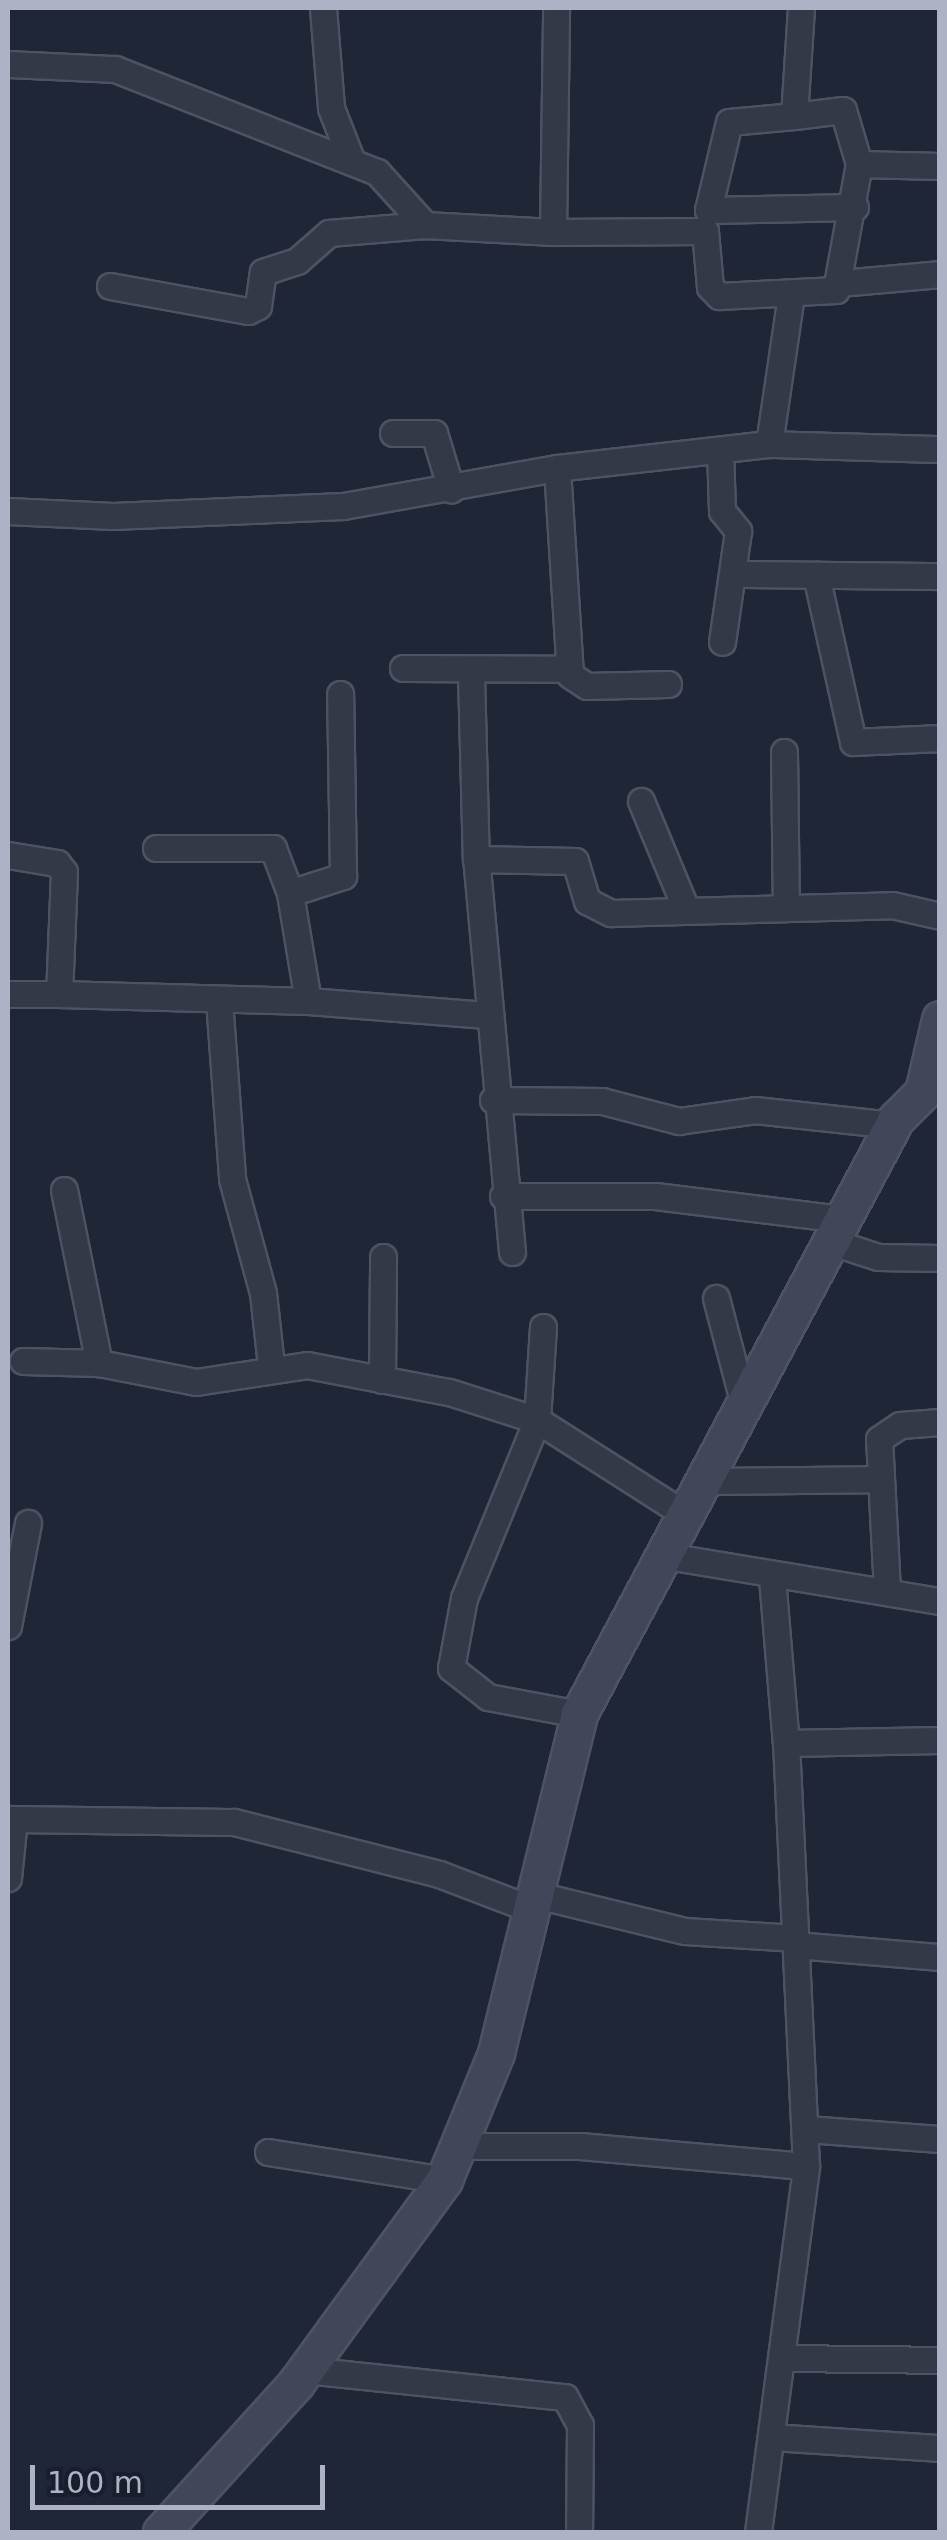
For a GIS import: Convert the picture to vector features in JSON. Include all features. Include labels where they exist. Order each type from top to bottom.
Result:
[{"type":"street","points":[[323,8],[331,108],[352,162]]},
{"type":"street","points":[[553,232],[556,8]]},
{"type":"street","points":[[794,116],[801,8]]},
{"type":"street","points":[[8,64],[115,69],[382,175],[425,225]]},
{"type":"street","points":[[844,110],[859,164],[856,208],[840,283],[833,292],[714,294],[707,220],[730,122],[794,116],[844,110]]},
{"type":"street","points":[[859,164],[940,166]]},
{"type":"street","points":[[110,286],[248,311],[258,306],[260,275],[297,261],[318,236],[425,225],[553,232],[856,208]]},
{"type":"street","points":[[840,283],[940,274]]},
{"type":"street","points":[[769,444],[791,295]]},
{"type":"street","points":[[393,433],[438,436],[451,489]]},
{"type":"street","points":[[8,512],[293,509],[451,489],[557,468],[769,444],[940,448]]},
{"type":"street","points":[[720,450],[722,511],[738,532],[722,642]]},
{"type":"street","points":[[557,468],[568,669]]},
{"type":"street","points":[[734,574],[940,576]]},
{"type":"street","points":[[816,575],[852,742],[940,738]]},
{"type":"street","points":[[403,668],[471,674],[568,669],[587,686],[668,684]]},
{"type":"street","points":[[471,674],[476,859],[486,1015],[512,1252]]},
{"type":"street","points":[[290,893],[343,876],[340,694]]},
{"type":"street","points":[[784,752],[786,906]]},
{"type":"street","points":[[640,801],[686,909]]},
{"type":"street","points":[[156,848],[273,848],[290,893],[308,1001]]},
{"type":"street","points":[[8,855],[57,863],[64,872],[59,994]]},
{"type":"street","points":[[476,859],[575,861],[598,911],[892,905],[940,916]]},
{"type":"street","points":[[8,994],[308,1001],[486,1015]]},
{"type":"street","points":[[220,1000],[232,1179],[260,1282],[270,1365]]},
{"type":"street","points":[[160,2532],[306,2370],[444,2180],[496,2052],[579,1714],[894,1125],[931,1094],[940,1020]]},
{"type":"street","points":[[494,1100],[602,1101],[679,1122],[755,1110],[894,1125]]},
{"type":"street","points":[[64,1190],[98,1363]]},
{"type":"street","points":[[503,1196],[655,1196],[838,1231],[878,1257],[940,1258]]},
{"type":"street","points":[[382,1380],[383,1257]]},
{"type":"street","points":[[716,1298],[743,1401]]},
{"type":"street","points":[[544,1326],[538,1420],[464,1598],[451,1668],[463,1685],[488,1697],[579,1714]]},
{"type":"street","points":[[23,1361],[98,1363],[196,1382],[270,1365],[382,1380],[538,1420],[683,1514]]},
{"type":"street","points":[[887,1591],[881,1479],[885,1432],[940,1422]]},
{"type":"street","points":[[700,1482],[881,1479]]},
{"type":"street","points":[[8,1626],[12,1589],[28,1523]]},
{"type":"street","points":[[661,1555],[772,1578],[940,1601]]},
{"type":"street","points":[[758,2532],[785,2358],[806,2166],[786,1744],[772,1578]]},
{"type":"street","points":[[786,1744],[940,1740]]},
{"type":"street","points":[[8,1878],[11,1820],[234,1822],[422,1868],[535,1903],[685,1932],[940,1957]]},
{"type":"street","points":[[806,2129],[940,2139]]},
{"type":"street","points":[[461,2146],[580,2146],[806,2166]]},
{"type":"street","points":[[268,2152],[444,2180]]},
{"type":"street","points":[[785,2358],[940,2360]]},
{"type":"street","points":[[306,2370],[565,2398],[580,2425],[579,2532]]},
{"type":"street","points":[[773,2437],[940,2448]]}]
